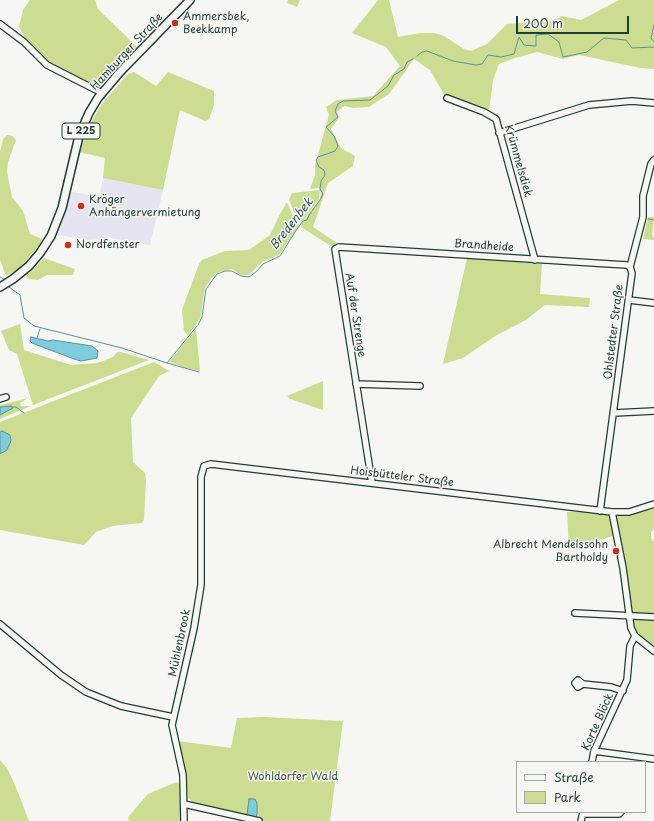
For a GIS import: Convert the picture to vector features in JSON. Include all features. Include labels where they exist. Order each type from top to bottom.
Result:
[{"type":"main road","name":"Hamburger Straße","points":[[5,284],[37,257],[51,236],[62,208],[79,136],[89,113],[102,93],[190,0]]},
{"type":"street","points":[[0,24],[24,42],[47,65],[102,93]]},
{"type":"street","name":"Krümmelsdiek","points":[[447,98],[493,116],[500,133],[535,260]]},
{"type":"street","points":[[500,133],[589,105],[618,102],[654,103]]},
{"type":"street","name":"Ohlstedter Straße","points":[[600,511],[629,300],[632,273],[630,267],[643,216],[643,196],[651,164],[654,160]]},
{"type":"street","name":"Brandheide","points":[[335,249],[339,247],[622,265],[630,267]]},
{"type":"street","name":"Auf der Strenge","points":[[335,249],[372,484]]},
{"type":"street","points":[[629,300],[654,303]]},
{"type":"street","points":[[356,384],[420,386]]},
{"type":"street","points":[[614,413],[654,411]]},
{"type":"street","name":"Hoisbütteler Straße","points":[[203,467],[211,464],[612,512],[629,512],[654,504]]},
{"type":"street","name":"Mühlenbrook","points":[[184,821],[183,775],[172,728],[172,717],[188,656],[201,585],[201,477],[203,467]]},
{"type":"street","points":[[612,512],[624,568],[628,616],[631,628],[635,636],[654,651]]},
{"type":"street","points":[[575,613],[654,617]]},
{"type":"street","points":[[0,624],[61,675],[86,692],[121,706],[172,717]]},
{"type":"street","name":"Korte Blöck","points":[[592,761],[594,751],[623,690],[630,666],[630,646],[635,636]]},
{"type":"street","name":"Korte Blöck","points":[[583,684],[612,687],[623,690]]},
{"type":"street","points":[[594,751],[654,759]]},
{"type":"street","points":[[184,804],[259,821]]},
{"type":"street","points":[[581,821],[583,813]]},
{"type":"shaded area","points":[[103,178],[163,190],[150,245],[111,238],[90,240],[58,235],[70,191],[99,197]]},
{"type":"green space","points":[[30,0],[95,0],[98,9],[138,48],[97,86],[46,61],[26,40],[19,27],[23,10]]},
{"type":"green space","points":[[288,0],[300,0],[297,7],[287,3]]},
{"type":"green space","points":[[378,0],[389,0],[398,37],[420,33],[434,33],[444,36],[464,49],[471,51],[487,44],[507,24],[552,21],[562,16],[581,20],[619,0],[654,0],[654,69],[641,68],[579,55],[563,59],[537,52],[499,64],[493,80],[489,111],[487,112],[445,96],[430,70],[414,59],[389,94],[369,107],[353,108],[344,106],[337,112],[339,118],[331,129],[341,148],[355,156],[353,166],[328,183],[313,227],[337,243],[334,248],[301,227],[302,223],[320,199],[321,191],[319,188],[310,189],[315,175],[315,166],[329,115],[326,107],[337,100],[373,96],[400,66],[386,47],[352,33]]},
{"type":"green space","points":[[134,72],[156,86],[168,72],[214,91],[214,105],[209,119],[205,121],[180,110],[163,190],[103,178],[105,158],[79,152],[90,124],[101,105],[128,74]]},
{"type":"green space","points":[[7,135],[13,136],[16,140],[8,162],[7,172],[12,197],[23,211],[30,234],[42,239],[39,246],[19,268],[6,276],[0,260],[0,152],[3,139]]},
{"type":"green space","points":[[320,190],[319,199],[302,222],[294,212],[289,200],[292,193]]},
{"type":"green space","points":[[287,202],[292,214],[300,225],[279,255],[262,262],[249,275],[241,275],[232,269],[219,272],[212,277],[205,288],[200,319],[188,336],[184,331],[182,310],[199,264],[202,260],[225,251],[249,250],[270,235]]},
{"type":"green space","points":[[648,217],[654,217],[652,236],[654,237],[654,240],[643,239]]},
{"type":"green space","points":[[44,258],[75,269],[73,275],[47,275],[38,280],[29,279],[26,277]]},
{"type":"green space","points":[[467,258],[542,264],[540,294],[590,298],[589,307],[545,305],[526,320],[497,335],[463,358],[443,364]]},
{"type":"green space","points":[[20,324],[24,350],[71,365],[98,363],[113,357],[117,352],[149,360],[33,405],[17,354],[9,350],[1,331]]},
{"type":"green space","points":[[196,329],[200,371],[169,362]]},
{"type":"green space","points":[[154,362],[169,371],[159,376],[131,418],[133,462],[145,473],[146,480],[144,519],[142,523],[112,526],[96,532],[84,545],[0,530],[0,454],[2,431],[0,432],[0,422]]},
{"type":"green space","points":[[323,381],[323,410],[290,399],[287,396]]},
{"type":"green space","points":[[28,398],[20,403],[21,406],[31,406],[0,419],[0,415],[8,411],[11,406],[0,407],[0,405]]},
{"type":"green space","points":[[654,506],[654,529],[651,532],[651,538],[654,542],[654,651],[635,636],[616,535],[569,550],[567,512],[612,512]]},
{"type":"green space","name":"Wohldorfer Wald","points":[[263,717],[343,721],[330,821],[240,821],[241,814],[196,805],[186,796],[183,763],[177,741],[231,748],[237,718]]},
{"type":"green space","points":[[0,760],[7,768],[29,821],[0,821]]},
{"type":"green space","points":[[176,782],[181,784],[184,821],[129,821],[128,817],[148,794]]},
{"type":"water","points":[[31,337],[48,341],[53,340],[92,346],[98,351],[97,358],[81,361],[74,359],[32,343],[30,341]]},
{"type":"water","points":[[11,406],[13,408],[0,415],[0,407]]},
{"type":"water","points":[[2,431],[10,435],[11,441],[7,450],[0,454],[0,432]]},
{"type":"water","points":[[249,799],[255,799],[257,803],[257,815],[255,817],[247,815]]},
{"type":"waterway","name":"Bredenbek","points":[[654,25],[651,38],[654,42]]},
{"type":"waterway","name":"Bredenbek","points":[[417,56],[422,52],[427,51],[453,61],[476,65],[482,64],[488,55],[501,57],[514,54],[519,37],[524,45],[536,46],[536,35],[548,34],[559,42],[563,57],[587,52],[604,38],[626,40],[632,48],[654,47]]},
{"type":"waterway","name":"Bredenbek","points":[[198,325],[202,317],[206,289],[217,274],[225,271],[232,271],[241,276],[249,277],[263,264],[280,256],[297,229],[303,221],[307,220],[320,200],[323,194],[320,189],[321,181],[325,175],[324,170],[319,167],[316,160],[318,157],[335,151],[338,146],[334,136],[326,127],[338,117],[335,111],[338,104],[343,101],[370,100],[388,86],[394,75],[404,69],[407,62],[413,59]]},
{"type":"waterway","points":[[648,219],[654,220]]},
{"type":"waterway","name":"Bredenbek","points":[[0,277],[5,280]]},
{"type":"waterway","name":"Bredenbek","points":[[9,287],[20,295],[24,318],[34,326],[122,348],[167,363],[197,326]]},
{"type":"waterway","points":[[37,338],[40,329]]},
{"type":"waterway","points":[[167,363],[199,372]]},
{"type":"waterway","points":[[12,407],[16,407],[24,413]]},
{"type":"place","name":"Ammersbek, Beekkamp","points":[[175,23]]},
{"type":"place","name":"Kröger Anhängervermietung","points":[[81,206]]},
{"type":"place","name":"Nordfenster","points":[[68,245]]},
{"type":"place","name":"Albrecht Mendelssohn Bartholdy","points":[[616,551]]}]
